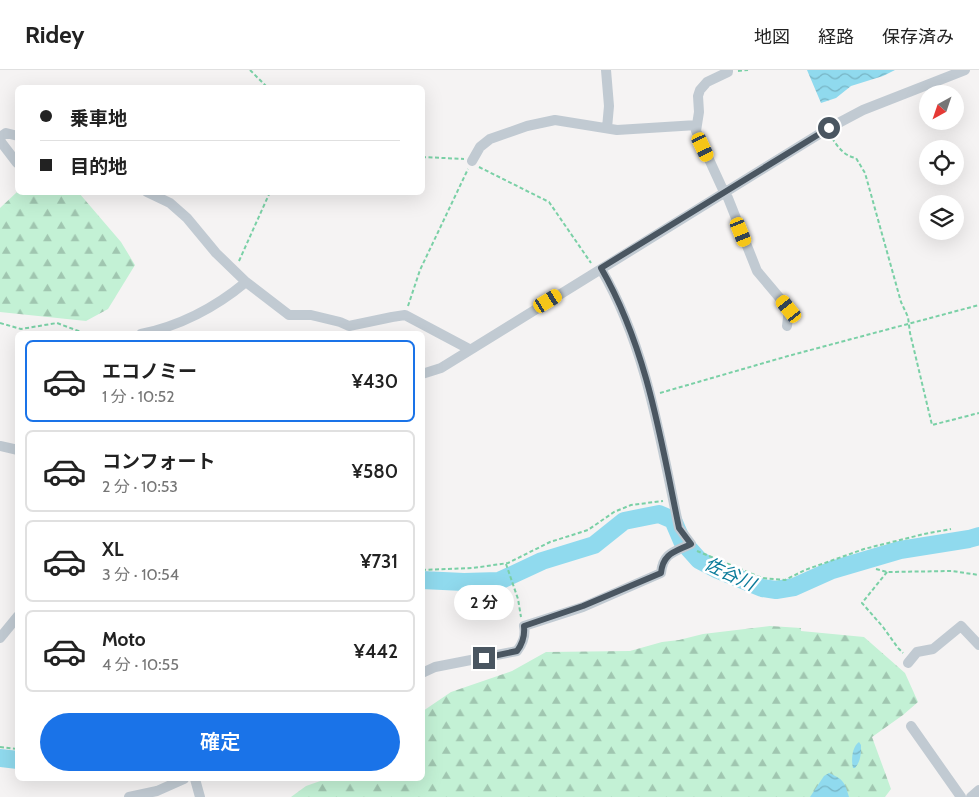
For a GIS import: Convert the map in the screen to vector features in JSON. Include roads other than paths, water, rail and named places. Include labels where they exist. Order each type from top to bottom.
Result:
[{"type":"street","points":[[606,70],[607,128]]},
{"type":"street","points":[[728,70],[728,72],[707,82],[700,90],[696,131],[728,198],[756,271],[789,309],[787,326]]},
{"type":"street","points":[[425,373],[441,368],[827,130],[863,110],[965,70]]},
{"type":"street","points":[[472,161],[480,147],[490,140],[527,126],[555,120],[607,128],[642,129],[684,125],[697,126]]},
{"type":"street","points":[[15,135],[6,133],[0,138],[15,160]]},
{"type":"street","points":[[153,195],[170,203],[187,218],[216,253],[246,282],[289,315],[311,315],[349,326],[405,316],[468,350]]},
{"type":"street","points":[[425,672],[436,667],[517,651],[522,645],[525,634],[524,626],[583,606],[661,573],[662,564],[667,555],[691,544],[679,528],[651,396],[639,351],[613,290],[599,270]]},
{"type":"street","points":[[150,331],[182,321],[210,307],[246,282]]},
{"type":"street","points":[[0,446],[15,449]]},
{"type":"street","points":[[0,638],[15,620]]},
{"type":"street","points":[[909,661],[917,652],[933,649],[961,626],[979,645]]},
{"type":"street","points":[[911,726],[961,797]]},
{"type":"street","points":[[129,797],[158,791],[180,781]]},
{"type":"street","points":[[195,781],[200,797]]},
{"type":"street","points":[[971,797],[979,790]]},
{"type":"water","points":[[807,70],[895,70],[883,76],[851,86],[836,98],[821,103]]},
{"type":"water","points":[[859,742],[861,745],[860,757],[857,765],[853,768],[853,754]]},
{"type":"water","points":[[829,773],[843,782],[849,797],[810,797],[824,776]]},
{"type":"waterway","name":"佐谷川","points":[[425,580],[499,581],[542,561],[594,545],[624,521],[659,514],[673,520],[682,541],[699,560],[762,588],[776,590],[794,587],[832,570],[900,550],[979,536]]},
{"type":"waterway","name":"佐谷川","points":[[0,758],[15,760]]}]
